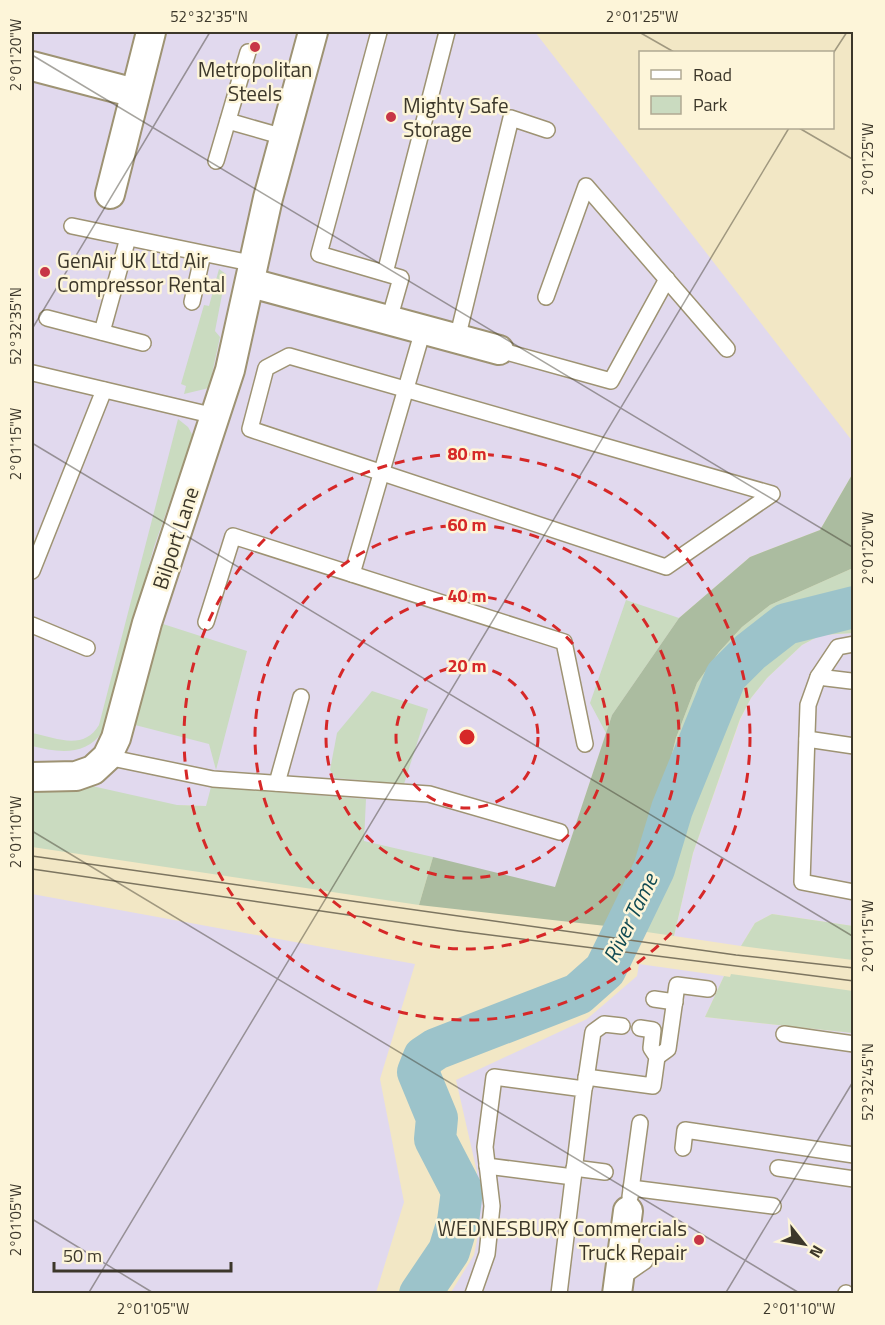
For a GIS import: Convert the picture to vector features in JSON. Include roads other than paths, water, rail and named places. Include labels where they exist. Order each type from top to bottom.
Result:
[{"type":"street","points":[[110,194],[152,32]]},
{"type":"street","name":"Bilport Lane","points":[[107,757],[116,738],[147,623],[230,370],[268,198],[313,32]]},
{"type":"street","points":[[32,66],[80,70],[135,93]]},
{"type":"street","points":[[253,274],[389,320],[499,350]]},
{"type":"street","points":[[32,777],[76,776],[93,770],[107,757]]},
{"type":"street","points":[[32,759],[76,776]]},
{"type":"street","points":[[618,1286],[629,1200]]},
{"type":"lane","points":[[379,32],[319,254],[401,278],[389,320]]},
{"type":"lane","points":[[385,273],[447,32]]},
{"type":"lane","points":[[216,160],[248,52]]},
{"type":"lane","points":[[456,339],[511,118],[547,130]]},
{"type":"lane","points":[[228,121],[284,137]]},
{"type":"lane","points":[[546,297],[586,186],[727,348]]},
{"type":"lane","points":[[72,226],[203,254],[253,274]]},
{"type":"lane","points":[[102,333],[128,238]]},
{"type":"lane","points":[[192,302],[203,254]]},
{"type":"lane","points":[[499,350],[612,381],[667,279]]},
{"type":"lane","points":[[47,318],[143,343]]},
{"type":"lane","points":[[352,574],[423,330]]},
{"type":"lane","points":[[289,356],[772,494],[666,567],[382,473],[250,429],[266,368],[289,356]]},
{"type":"lane","points":[[33,373],[215,416]]},
{"type":"lane","points":[[32,571],[104,390]]},
{"type":"lane","points":[[206,622],[233,536],[564,642],[585,744]]},
{"type":"lane","points":[[32,625],[87,648]]},
{"type":"lane","points":[[854,644],[838,647],[818,677],[808,705],[802,882],[854,892]]},
{"type":"lane","points":[[818,677],[851,681]]},
{"type":"lane","points":[[277,783],[301,697]]},
{"type":"lane","points":[[807,739],[854,746]]},
{"type":"lane","points":[[107,757],[213,779],[429,794],[560,832]]},
{"type":"lane","points":[[657,1057],[668,1049],[677,985],[708,989]]},
{"type":"lane","points":[[654,999],[675,1002]]},
{"type":"lane","points":[[559,1293],[593,1032],[604,1024],[622,1026]]},
{"type":"lane","points":[[473,1293],[487,1254],[492,1206],[485,1148],[494,1077],[653,1086],[657,1057],[651,1048],[653,1030],[640,1028]]},
{"type":"lane","points":[[784,1034],[854,1044]]},
{"type":"lane","points":[[640,1123],[629,1200],[773,1206]]},
{"type":"lane","points":[[683,1148],[685,1130],[813,1144],[854,1155]]},
{"type":"lane","points":[[488,1166],[574,1173],[605,1172]]},
{"type":"lane","points":[[778,1168],[854,1179]]},
{"type":"lane","points":[[618,1286],[645,1261]]},
{"type":"waterway","name":"River Tame","points":[[420,1294],[449,1251],[458,1221],[462,1191],[435,1139],[437,1118],[418,1072],[424,1057],[436,1049],[578,994],[605,970],[654,869],[672,809],[726,676],[750,652],[786,624],[854,607]]},
{"type":"tram line","points":[[32,856],[736,955],[854,968]]},
{"type":"tram line","points":[[32,869],[459,931],[854,981]]},
{"type":"place","name":"Metropolitan Steels","points":[[255,47]]},
{"type":"place","name":"Mighty Safe Storage","points":[[391,117]]},
{"type":"place","name":"GenAir UK Ltd Air Compressor Rental","points":[[45,272]]},
{"type":"place","name":"WEDNESBURY Commercials Truck Repair","points":[[699,1240]]}]
